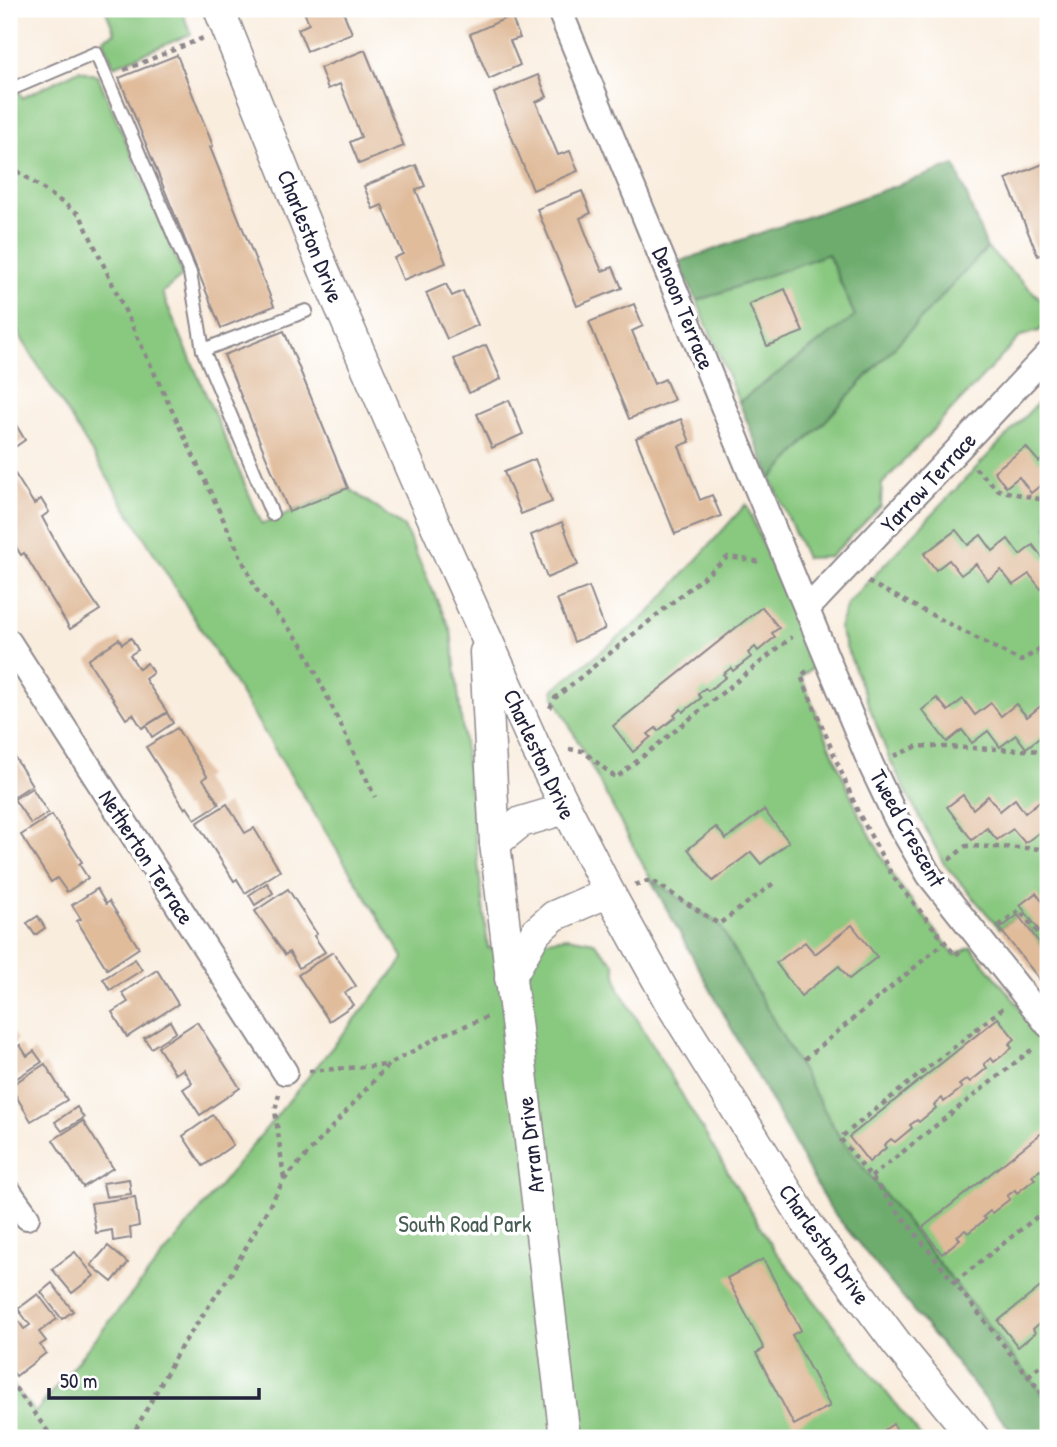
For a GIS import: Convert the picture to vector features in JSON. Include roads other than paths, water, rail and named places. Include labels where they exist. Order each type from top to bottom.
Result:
[{"type":"street","name":"Denoon Terrace","points":[[559,9],[807,608]]},
{"type":"street","name":"Charleston Drive","points":[[223,18],[324,270],[484,633],[565,809],[669,1000],[808,1225],[897,1344],[974,1438]]},
{"type":"street","name":"Yarrow Terrace","points":[[807,608],[1048,354]]},
{"type":"street","name":"Tweed Crescent","points":[[807,608],[897,820],[929,875],[1023,992],[1047,1032]]},
{"type":"street","name":"Arran Drive","points":[[484,633],[495,843],[565,1438]]},
{"type":"street","name":"Netherton Terrace","points":[[9,642],[285,1072]]},
{"type":"street","points":[[495,843],[521,822],[565,809]]},
{"type":"street","points":[[510,978],[536,932],[554,916],[609,892]]},
{"type":"street","points":[[9,1192],[27,1217]]},
{"type":"lane","points":[[9,90],[96,53],[190,273],[203,350],[272,514]]},
{"type":"lane","points":[[203,350],[306,311]]},
{"type":"park label","name":"South Road Park","points":[[465,1223]]}]
